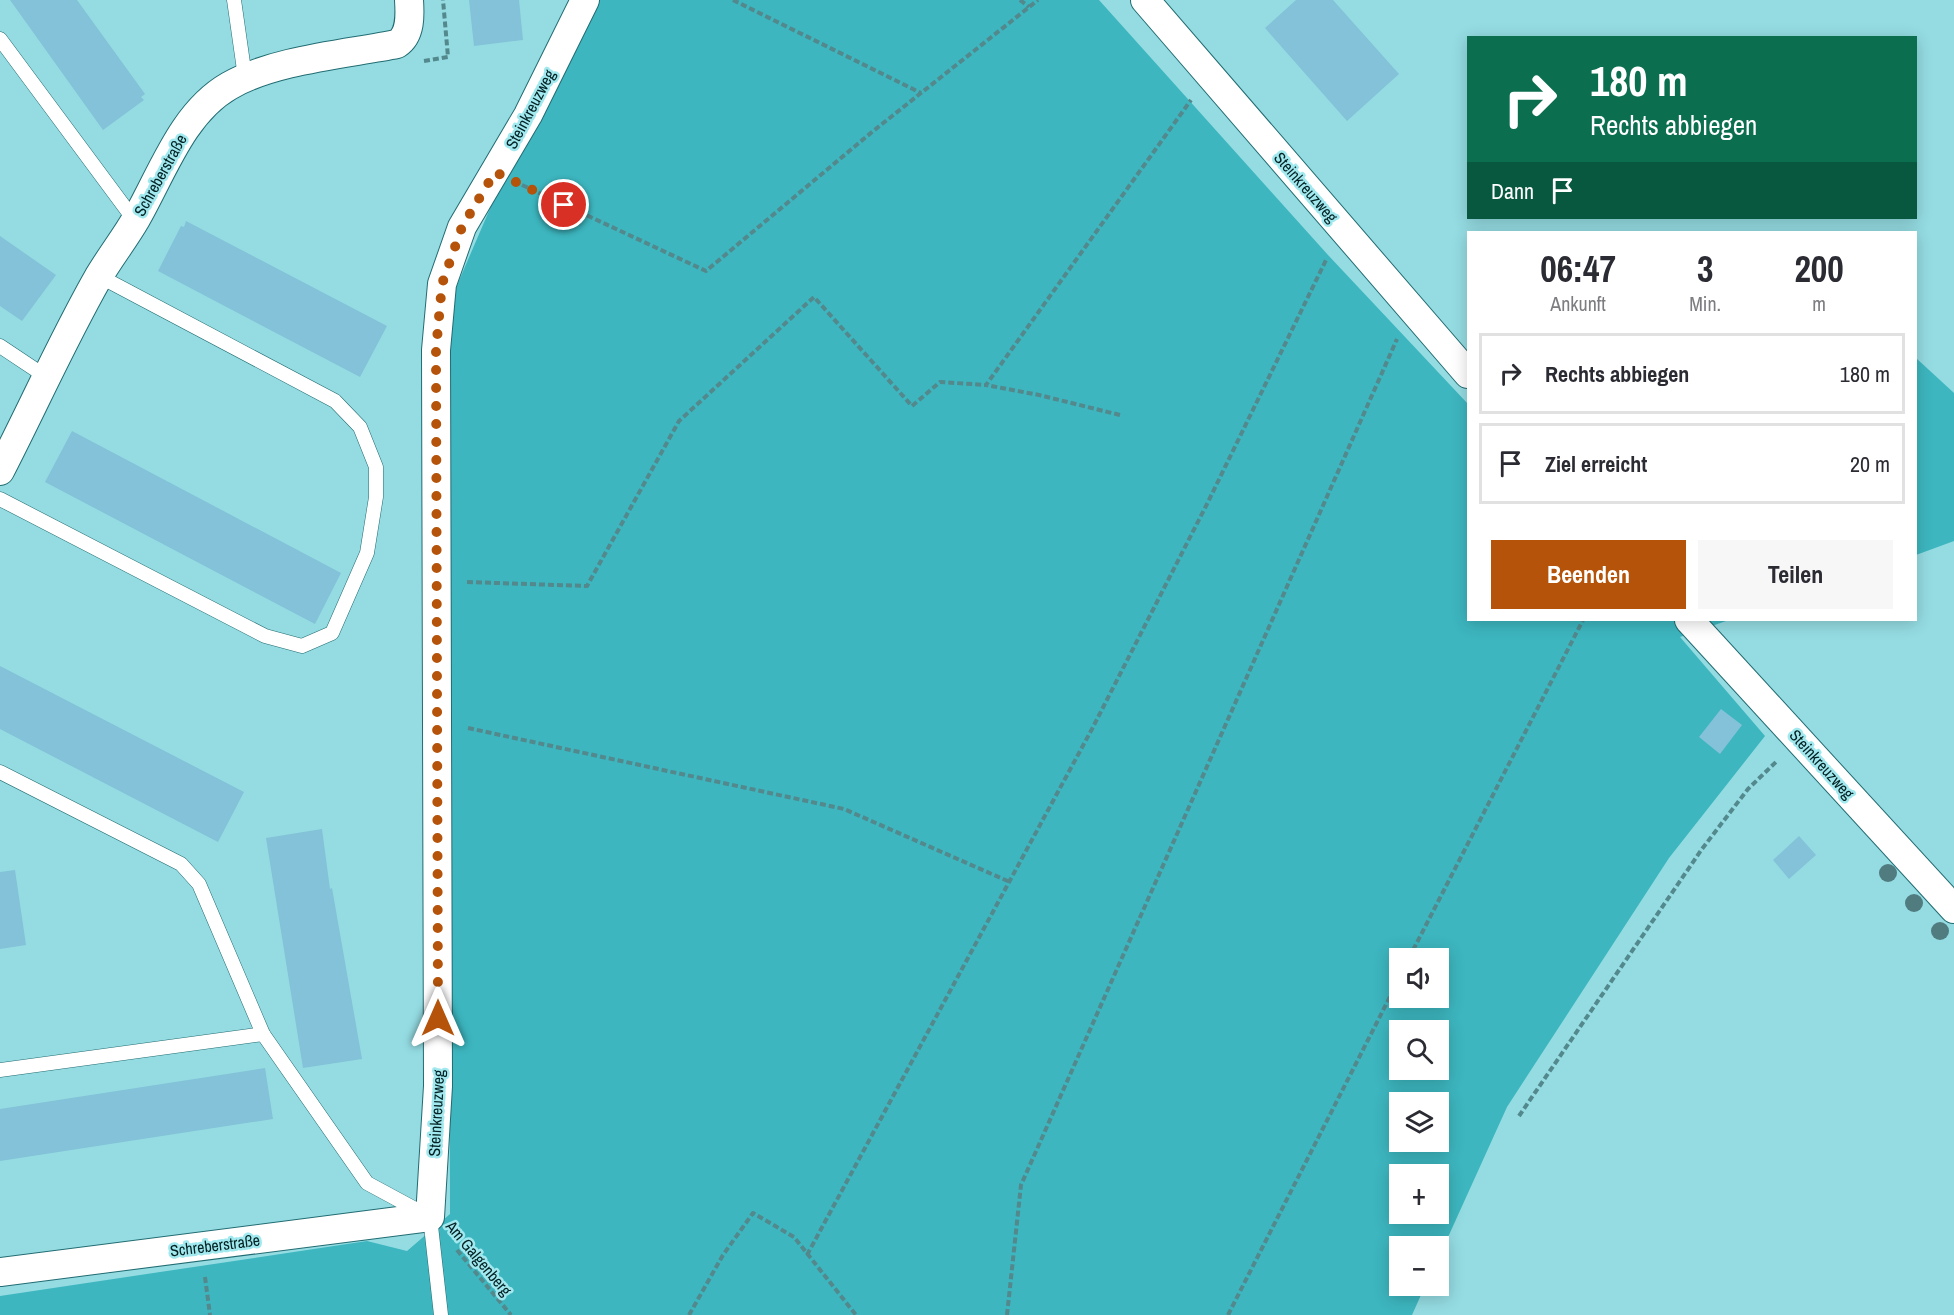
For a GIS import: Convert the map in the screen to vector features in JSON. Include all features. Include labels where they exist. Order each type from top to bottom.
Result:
[{"type":"street","name":"Schreberstraße","points":[[0,471],[99,276],[135,221],[182,136],[199,111],[227,87],[245,77],[287,65],[397,44],[406,35],[410,16],[409,0]]},
{"type":"street","name":"Steinkreuzweg","points":[[430,1217],[438,1086],[436,350],[442,284],[462,227],[528,115],[585,0]]},
{"type":"street","name":"Steinkreuzweg","points":[[1145,0],[1467,373]]},
{"type":"street","name":"Steinkreuzweg","points":[[1690,621],[1954,909]]},
{"type":"street","name":"Schreberstraße","points":[[0,1272],[430,1217]]},
{"type":"lane","points":[[234,0],[245,77]]},
{"type":"lane","points":[[0,39],[135,221]]},
{"type":"lane","points":[[0,499],[265,636],[302,646],[332,633],[367,553],[376,497],[376,467],[360,427],[335,401],[99,276]]},
{"type":"lane","points":[[0,346],[48,378]]},
{"type":"lane","points":[[0,772],[181,864],[198,884],[263,1034],[367,1183],[430,1217],[441,1315]]},
{"type":"lane","points":[[0,1070],[263,1034]]},
{"type":"path","points":[[732,0],[921,93]]},
{"type":"path","points":[[1020,0],[1029,7]]},
{"type":"path","points":[[495,172],[706,271],[921,93],[1038,0]]},
{"type":"path","points":[[986,385],[1190,101],[1211,77]]},
{"type":"path","points":[[807,1255],[1124,668],[1328,255],[1348,235]]},
{"type":"path","points":[[436,583],[586,586],[679,421],[814,297],[912,406],[940,382],[986,385],[1039,395],[1120,415]]},
{"type":"path","points":[[1007,1315],[1021,1185],[1413,309]]},
{"type":"path","points":[[1414,948],[1582,621]]},
{"type":"path","points":[[436,721],[844,809],[1010,882]]},
{"type":"path","points":[[1519,1116],[1702,849],[1748,789],[1800,739]]},
{"type":"path","points":[[1227,1315],[1389,998]]},
{"type":"path","points":[[689,1315],[723,1255],[753,1213],[794,1237],[856,1315]]},
{"type":"path","name":"Am Galgenberg","points":[[430,1217],[511,1315]]},
{"type":"path","points":[[202,1246],[210,1315]]},
{"type":"shaded area","points":[[595,0],[1099,0],[1328,255],[1467,403],[1467,621],[1726,621],[1680,637],[1765,736],[1669,858],[1507,1107],[1449,1236],[1389,1236],[1389,1296],[1421,1296],[1412,1315],[0,1315],[0,1296],[367,1241],[407,1251],[450,1214],[448,370],[455,290],[504,176]]},
{"type":"shaded area","points":[[1917,359],[1954,393],[1954,541],[1917,555]]},
{"type":"building","points":[[10,0],[77,0],[145,94],[141,97],[144,100],[103,130]]},
{"type":"building","points":[[469,0],[519,0],[523,40],[474,46]]},
{"type":"building","points":[[1296,0],[1333,0],[1399,74],[1347,121],[1265,28]]},
{"type":"building","points":[[186,221],[387,326],[360,377],[158,271],[181,226],[184,227]]},
{"type":"building","points":[[0,236],[56,275],[22,321],[0,306]]},
{"type":"building","points":[[72,431],[341,573],[315,624],[45,482]]},
{"type":"building","points":[[0,666],[244,792],[218,842],[0,729]]},
{"type":"building","points":[[1721,709],[1742,725],[1720,754],[1699,737]]},
{"type":"building","points":[[322,829],[330,889],[332,888],[362,1059],[303,1068],[266,838]]},
{"type":"building","points":[[1799,836],[1816,855],[1789,879],[1773,860]]},
{"type":"building","points":[[15,870],[26,945],[0,949],[0,872]]},
{"type":"building","points":[[265,1068],[273,1119],[0,1161],[0,1109]]},
{"type":"route","points":[[438,1018],[436,350],[442,284],[462,227],[495,172],[564,205]]}]
